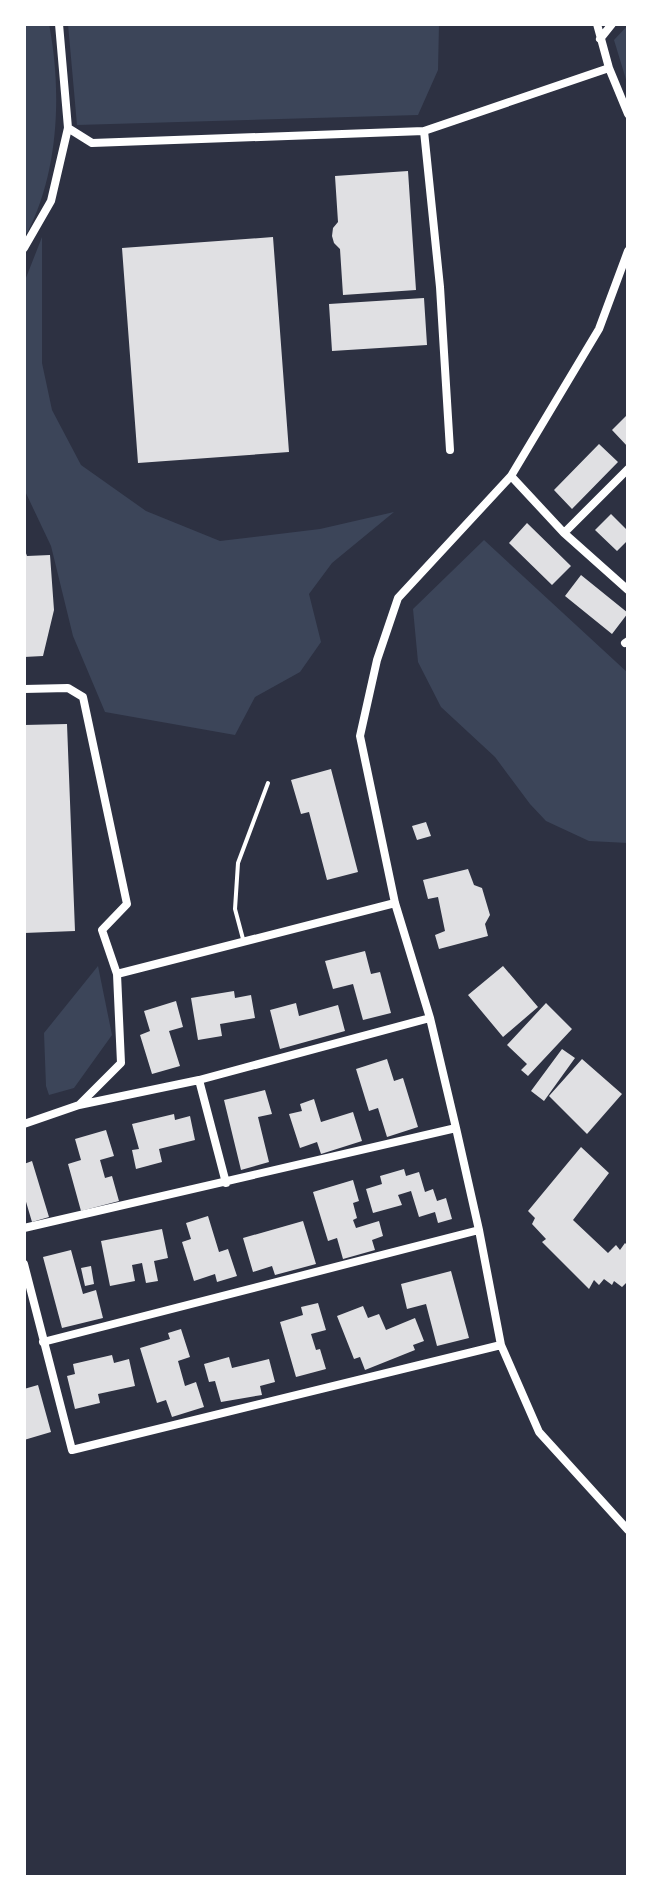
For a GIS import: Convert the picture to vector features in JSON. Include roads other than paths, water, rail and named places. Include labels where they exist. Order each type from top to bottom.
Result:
[{"type":"street","points":[[24,248],[51,201],[68,128],[59,24]]},
{"type":"street","points":[[597,24],[609,68],[628,114]]},
{"type":"street","points":[[600,39],[612,24]]},
{"type":"street","points":[[68,128],[92,143],[424,131],[609,68]]},
{"type":"street","points":[[424,131],[440,287],[450,450]]},
{"type":"street","points":[[628,251],[599,329],[511,476],[398,598],[377,660],[360,736],[395,903],[430,1018],[456,1128],[501,1345],[539,1432],[628,1530]]},
{"type":"street","points":[[564,533],[628,469]]},
{"type":"street","points":[[511,476],[564,533],[628,590]]},
{"type":"street","points":[[24,689],[68,688],[83,697],[127,904],[102,930],[117,974],[121,1063],[79,1105]]},
{"type":"street","points":[[117,974],[395,903]]},
{"type":"street","points":[[24,1124],[79,1105],[199,1080],[430,1018]]},
{"type":"street","points":[[199,1080],[226,1183]]},
{"type":"street","points":[[24,1228],[456,1128]]},
{"type":"street","points":[[43,1342],[479,1230]]},
{"type":"street","points":[[24,1264],[72,1450],[501,1345]]},
{"type":"lane","points":[[243,942],[235,909],[238,863],[268,783]]}]
